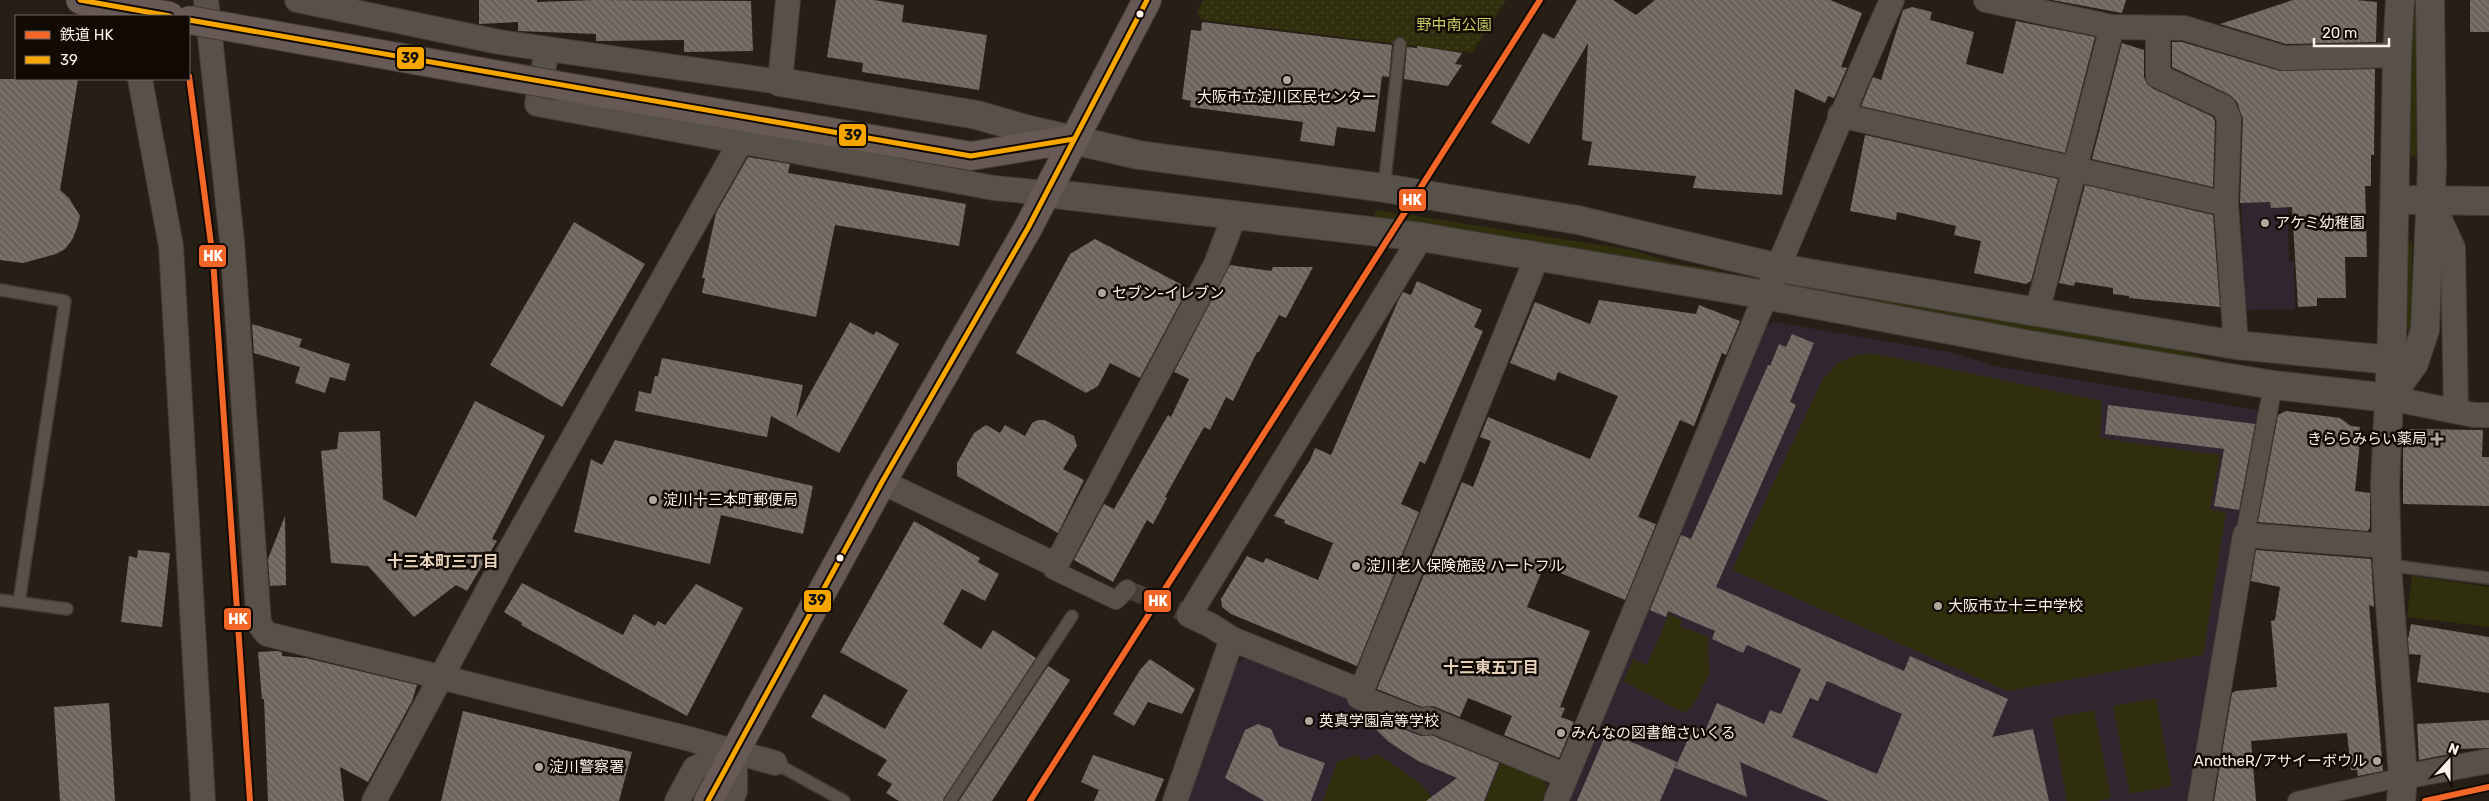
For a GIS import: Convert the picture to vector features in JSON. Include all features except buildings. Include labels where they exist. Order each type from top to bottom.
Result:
[{"type":"highway","points":[[80,0],[164,15]]},
{"type":"highway","points":[[708,801],[882,482],[1046,193],[1147,0]]},
{"type":"highway","points":[[190,20],[971,156],[1074,140]]},
{"type":"street","points":[[125,0],[128,15]]},
{"type":"street","points":[[206,0],[232,241],[259,624],[267,634],[441,676],[776,763]]},
{"type":"street","points":[[297,0],[498,42],[780,82],[977,115],[1029,130],[1138,155],[1384,188],[1578,220],[1778,268],[2236,345],[2390,360]]},
{"type":"street","points":[[780,82],[788,0]]},
{"type":"street","points":[[1556,801],[1840,115],[1892,0]]},
{"type":"street","points":[[1986,0],[2112,27],[2184,28],[2284,58],[2397,55]]},
{"type":"street","points":[[2400,0],[2397,55],[2396,200],[2385,484],[2387,555],[2402,789]]},
{"type":"street","points":[[2389,398],[2414,363],[2425,330],[2431,200],[2430,0]]},
{"type":"street","points":[[2037,312],[2112,27]]},
{"type":"street","points":[[2158,29],[2158,76],[2224,107],[2229,119],[2226,204],[2236,345]]},
{"type":"street","points":[[547,49],[537,104],[994,188],[1235,214],[1421,237],[1766,295],[2030,345],[2273,385],[2389,398],[2456,411],[2489,415]]},
{"type":"street","points":[[140,80],[171,246],[203,801]]},
{"type":"street","points":[[1840,115],[2226,204]]},
{"type":"street","points":[[374,801],[510,548],[741,141]]},
{"type":"street","points":[[2396,200],[2489,201]]},
{"type":"street","points":[[2431,200],[2453,248],[2456,411]]},
{"type":"street","points":[[1127,589],[1116,600],[1053,570],[1216,264],[1235,214]]},
{"type":"street","points":[[1361,691],[1232,639],[1212,626],[1188,615],[1421,237]]},
{"type":"street","points":[[1537,257],[1359,697],[1426,723],[1428,719],[1566,776]]},
{"type":"street","points":[[2200,801],[2245,535],[2273,385]]},
{"type":"street","points":[[882,482],[1056,565]]},
{"type":"street","points":[[2245,535],[2387,555]]},
{"type":"street","points":[[1176,801],[1232,639]]},
{"type":"street","points":[[677,801],[695,768],[735,752]]},
{"type":"street","points":[[731,801],[734,791],[735,752]]},
{"type":"street","points":[[2297,801],[2402,789],[2489,762]]},
{"type":"lane","points":[[1384,188],[1400,44]]},
{"type":"lane","points":[[0,290],[66,300],[19,602]]},
{"type":"lane","points":[[2387,555],[2489,578]]},
{"type":"lane","points":[[0,600],[67,609]]},
{"type":"lane","points":[[950,801],[1072,616]]},
{"type":"lane","points":[[776,763],[844,801]]},
{"type":"shaded area","name":"アケミ幼稚園","points":[[2239,105],[2287,183],[2289,262],[2294,262],[2295,309],[2244,310]]},
{"type":"shaded area","name":"大阪市立十三中学校","points":[[1774,322],[1950,352],[1995,366],[2264,411],[2192,801],[1565,801],[1765,328]]},
{"type":"shaded area","name":"英真学園高等学校","points":[[1249,657],[1544,778],[1549,789],[1543,801],[1186,801],[1233,664]]},
{"type":"green space","name":"野中南公園","points":[[1204,0],[1506,0],[1472,53],[1202,20],[1197,12]]},
{"type":"green space","points":[[2413,10],[2419,10],[2422,154],[2418,158],[2408,154],[2411,14]]},
{"type":"green space","points":[[1378,210],[1632,250],[1673,263],[1718,270],[1717,275],[1482,232],[1376,217],[1374,213]]},
{"type":"green space","points":[[2407,242],[2412,242],[2412,329],[2410,330],[2407,330]]},
{"type":"green space","points":[[1822,286],[2152,343],[2229,364],[2335,378],[2334,383],[2218,367],[1823,292],[1821,290]]},
{"type":"green space","points":[[1860,354],[1877,354],[2102,401],[2100,438],[2220,455],[2210,509],[2226,513],[2203,655],[2008,691],[1732,570],[1823,379],[1839,362]]},
{"type":"green space","points":[[2412,576],[2489,587],[2489,627],[2407,617]]},
{"type":"green space","points":[[1669,614],[1682,620],[1680,626],[1708,637],[1709,674],[1693,706],[1684,713],[1623,681],[1633,659],[1647,665]]},
{"type":"green space","points":[[2156,698],[2172,786],[2130,794],[2113,706]]},
{"type":"green space","points":[[2094,710],[2111,798],[2097,801],[2067,801],[2052,718]]},
{"type":"green space","points":[[1378,754],[1421,784],[1435,801],[1323,801],[1337,762],[1357,755],[1363,761]]},
{"type":"green space","points":[[1501,763],[1543,779],[1547,789],[1542,801],[1485,801]]},
{"type":"tunnel","points":[[1127,589],[1189,615]]},
{"type":"rail line","name":"HK","points":[[1030,801],[1540,0]]},
{"type":"rail line","name":"HK","points":[[190,80],[213,259],[250,801]]},
{"type":"rail line","name":"HK","points":[[2425,801],[2489,787]]},
{"type":"transit line","name":"39","points":[[80,0],[164,15]]},
{"type":"transit line","name":"39","points":[[708,801],[882,482],[1028,228],[1147,0]]},
{"type":"transit line","name":"39","points":[[190,20],[971,156],[1074,139]]},
{"type":"place","name":"大阪市立淀川区民センター","points":[[1287,80]]},
{"type":"place","name":"アケミ幼稚園","points":[[2265,223]]},
{"type":"place","name":"セブン-イレブン","points":[[1102,293]]},
{"type":"place","name":"きららみらい薬局","points":[[2437,439]]},
{"type":"place","name":"淀川十三本町郵便局","points":[[653,500]]},
{"type":"place","name":"淀川老人保険施設 ハートフル","points":[[1356,566]]},
{"type":"place","name":"大阪市立十三中学校","points":[[1938,606]]},
{"type":"place","name":"英真学園高等学校","points":[[1309,721]]},
{"type":"place","name":"みんなの図書館さいくる","points":[[1561,733]]},
{"type":"place","name":"AnotheR/アサイーボウル","points":[[2377,761]]},
{"type":"place","name":"淀川警察署","points":[[539,767]]},
{"type":"district","name":"十三本町三丁目","points":[[443,561]]},
{"type":"district","name":"十三東五丁目","points":[[1491,667]]}]
